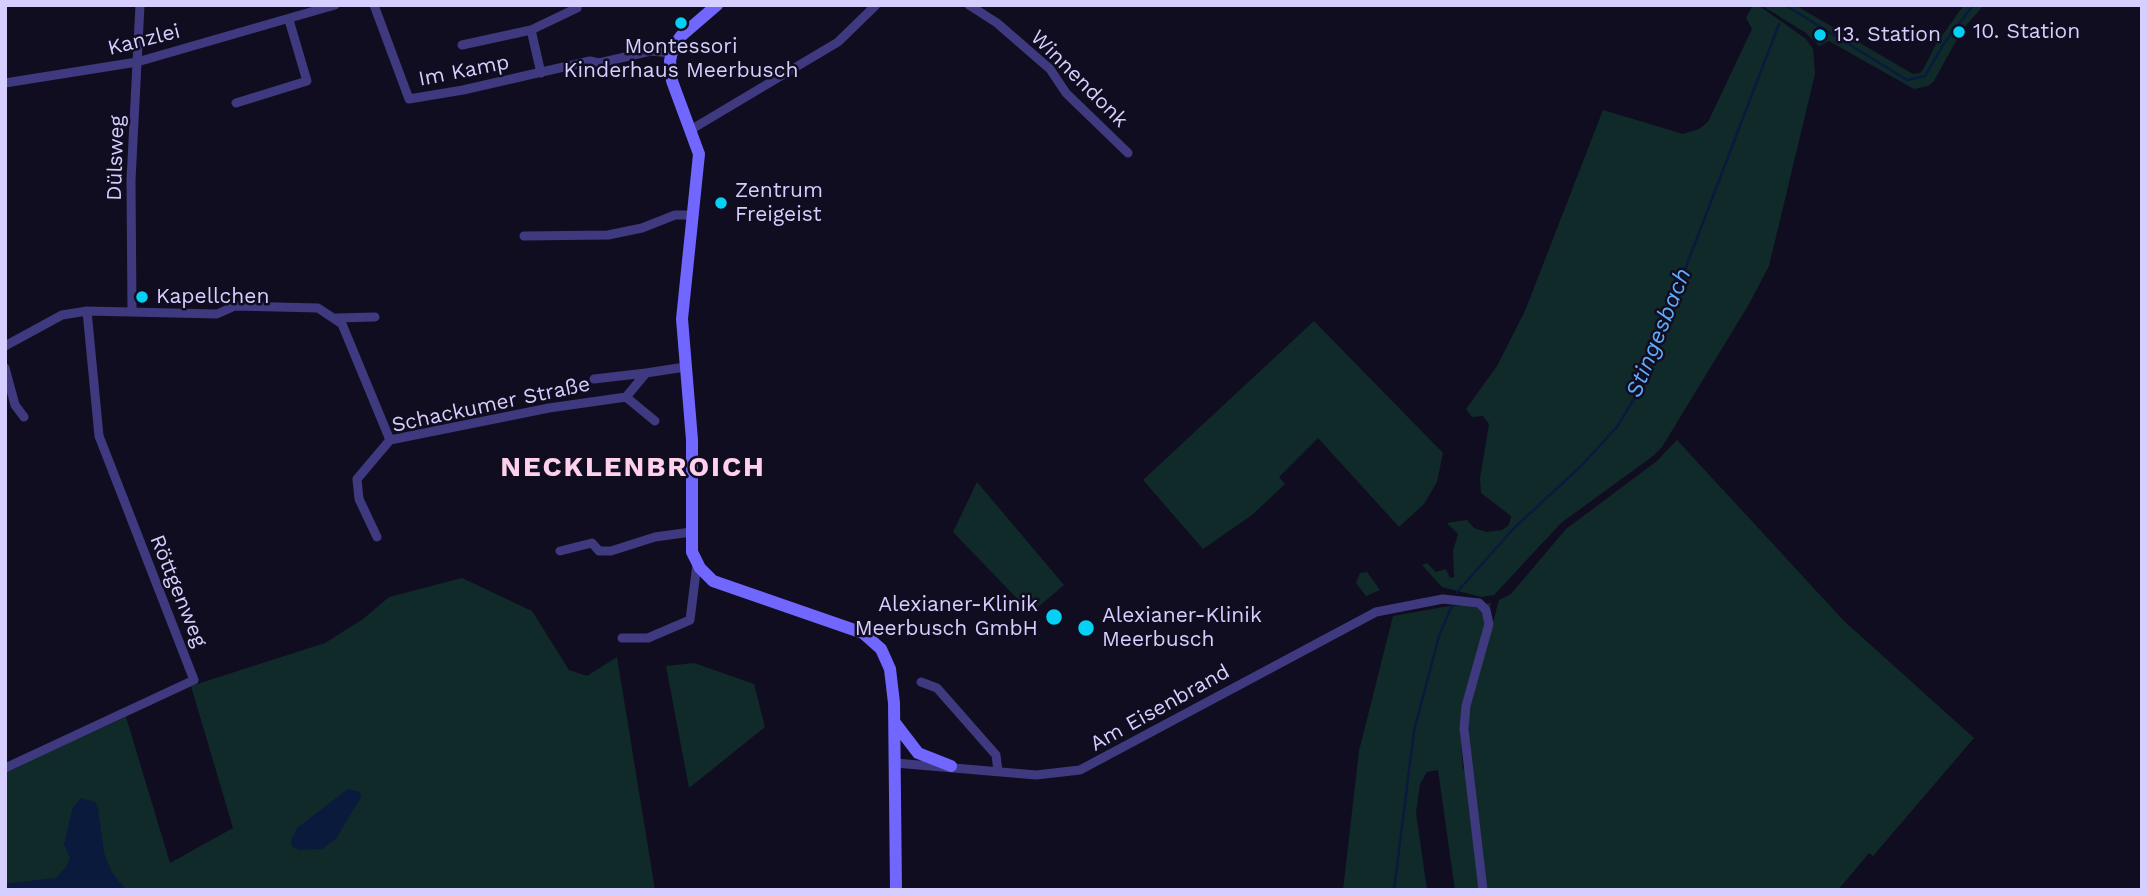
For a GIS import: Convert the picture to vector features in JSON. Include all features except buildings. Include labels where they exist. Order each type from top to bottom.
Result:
[{"type":"main road","points":[[717,5],[681,36],[671,53],[672,81],[692,129],[699,154],[682,303],[685,367],[692,428],[692,552],[708,578],[870,638],[881,649],[890,669],[894,721],[896,890]]},
{"type":"main road","points":[[894,721],[918,752],[951,766]]},
{"type":"street","name":"Dülsweg","points":[[132,312],[131,180],[140,5]]},
{"type":"street","name":"Kanzlei","points":[[5,83],[137,62],[335,5]]},
{"type":"street","name":"Im Kamp","points":[[374,5],[409,99],[541,74],[590,61],[599,63],[651,51],[671,53]]},
{"type":"street","points":[[531,30],[577,8],[576,5]]},
{"type":"street","points":[[692,129],[838,42],[876,5]]},
{"type":"street","name":"Winnendonk","points":[[970,5],[997,23],[1050,69],[1066,93],[1128,153]]},
{"type":"street","points":[[236,103],[307,81],[289,20]]},
{"type":"street","name":"Im Kamp","points":[[462,45],[531,30],[541,74]]},
{"type":"street","points":[[524,236],[608,235],[642,228],[675,215],[694,215]]},
{"type":"street","points":[[5,346],[62,315],[87,312],[217,314],[235,306],[322,309],[342,324],[390,440]]},
{"type":"street","name":"Röttgenweg","points":[[5,768],[194,680],[99,436],[87,312]]},
{"type":"street","points":[[336,318],[375,317]]},
{"type":"street","name":"Schackumer Straße","points":[[594,379],[685,367]]},
{"type":"street","points":[[5,368],[15,405],[24,417]]},
{"type":"street","points":[[646,373],[626,397],[655,421]]},
{"type":"street","name":"Schackumer Straße","points":[[377,537],[359,499],[357,479],[390,440],[549,408],[626,397]]},
{"type":"street","points":[[560,551],[592,543],[599,551],[611,551],[655,537],[691,532]]},
{"type":"street","points":[[622,638],[648,638],[690,620],[697,564]]},
{"type":"street","name":"Am Eisenbrand","points":[[895,764],[1052,775],[1088,767],[1314,644],[1384,610],[1443,599],[1479,603],[1486,610],[1488,632],[1464,722],[1483,890]]},
{"type":"street","points":[[921,682],[937,688],[996,755],[998,771]]},
{"type":"green space","points":[[1753,5],[1758,5],[1806,39],[1813,49],[1815,74],[1769,266],[1749,304],[1662,447],[1653,456],[1561,523],[1494,595],[1481,597],[1442,587],[1422,565],[1427,563],[1436,572],[1446,569],[1450,578],[1454,577],[1453,551],[1458,534],[1447,523],[1467,520],[1474,528],[1486,532],[1502,530],[1509,525],[1511,516],[1481,493],[1480,478],[1489,424],[1483,416],[1472,417],[1466,409],[1497,366],[1525,311],[1603,110],[1683,134],[1699,129],[1708,122],[1752,29],[1746,18]]},
{"type":"green space","points":[[1761,5],[1795,5],[1913,74],[1920,73],[1924,68],[1936,44],[1964,5],[1984,5],[1962,30],[1934,81],[1928,86],[1914,89],[1829,41],[1819,46],[1806,33]]},
{"type":"green space","points":[[1314,321],[1443,453],[1437,482],[1424,504],[1399,527],[1318,438],[1279,477],[1285,484],[1252,515],[1203,549],[1143,480]]},
{"type":"green space","points":[[1677,440],[1844,621],[1974,738],[1873,856],[1869,853],[1838,890],[1455,890],[1438,770],[1427,772],[1420,784],[1416,813],[1427,890],[1343,890],[1359,751],[1393,616],[1449,606],[1491,603],[1460,729],[1463,769],[1470,769],[1468,715],[1499,600],[1511,594],[1566,529],[1657,461]]},
{"type":"green space","points":[[977,482],[1064,585],[1031,613],[953,532]]},
{"type":"green space","points":[[1367,572],[1380,590],[1366,596],[1356,583],[1360,573]]},
{"type":"green space","points":[[462,578],[532,611],[569,670],[587,676],[617,657],[655,890],[5,890],[5,772],[126,717],[170,863],[233,828],[191,686],[325,643],[363,619],[389,597]]},
{"type":"green space","points":[[694,663],[754,684],[765,727],[689,788],[666,666]]},
{"type":"water","points":[[348,789],[360,792],[361,797],[336,839],[322,849],[299,850],[292,846],[291,840],[297,828]]},
{"type":"water","points":[[81,798],[95,802],[98,808],[104,853],[113,874],[126,890],[5,890],[5,885],[10,883],[56,878],[66,867],[70,858],[64,844],[73,807]]},
{"type":"waterway","points":[[1785,5],[1907,80],[1925,76],[1943,45],[1973,5]]},
{"type":"waterway","name":"Stingesbach","points":[[1457,592],[1513,529],[1580,467],[1617,427],[1638,392],[1779,24]]},
{"type":"waterway","name":"Stingesbach","points":[[1394,890],[1414,731],[1439,636],[1453,603]]},
{"type":"place","name":"Montessori Kinderhaus Meerbusch","points":[[681,23]]},
{"type":"place","name":"10. Station","points":[[1959,32]]},
{"type":"place","name":"13. Station","points":[[1820,35]]},
{"type":"place","name":"Zentrum Freigeist","points":[[721,203]]},
{"type":"place","name":"Kapellchen","points":[[142,297]]},
{"type":"place","name":"Alexianer-Klinik Meerbusch GmbH","points":[[1054,617]]},
{"type":"place","name":"Alexianer-Klinik Meerbusch","points":[[1086,628]]},
{"type":"district","name":"NECKLENBROICH","points":[[633,468]]}]
